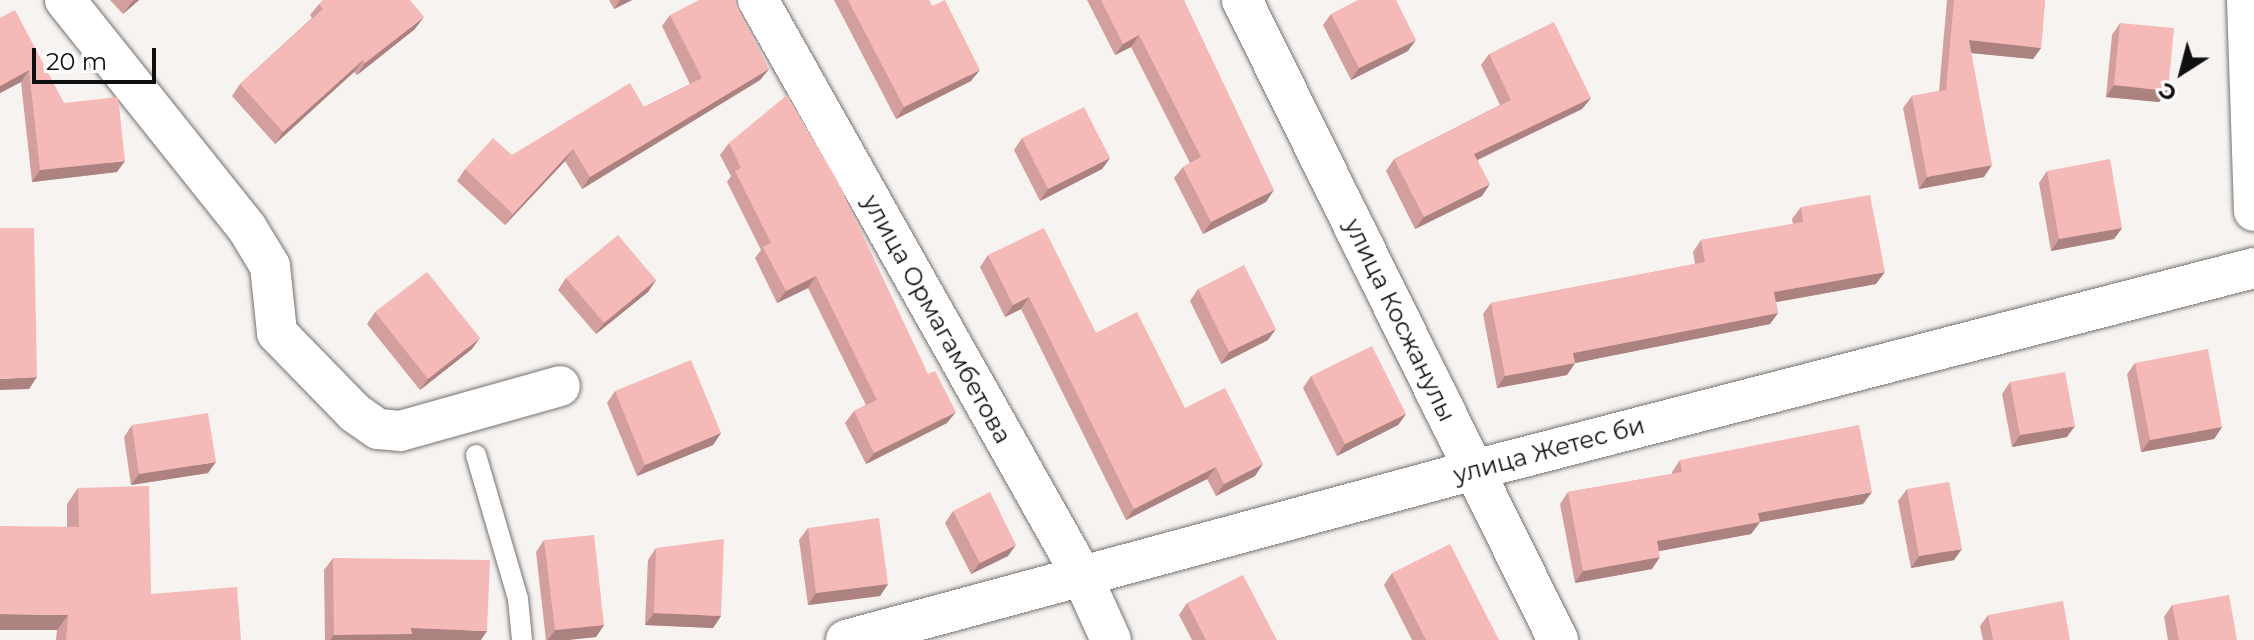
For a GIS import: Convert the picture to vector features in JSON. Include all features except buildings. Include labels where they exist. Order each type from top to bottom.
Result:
[{"type":"street","points":[[65,0],[247,228],[270,266],[277,333],[355,413],[378,429],[400,431],[560,386]]},
{"type":"street","name":"улица Ормагамбетова","points":[[758,0],[1082,576],[1111,640]]},
{"type":"street","name":"улица Косжанулы","points":[[1242,0],[1558,640]]},
{"type":"street","points":[[2250,22],[2254,211]]},
{"type":"street","name":"улица Жетес би","points":[[846,640],[1474,470],[2254,268]]},
{"type":"lane","points":[[476,455],[518,599],[522,640]]}]
